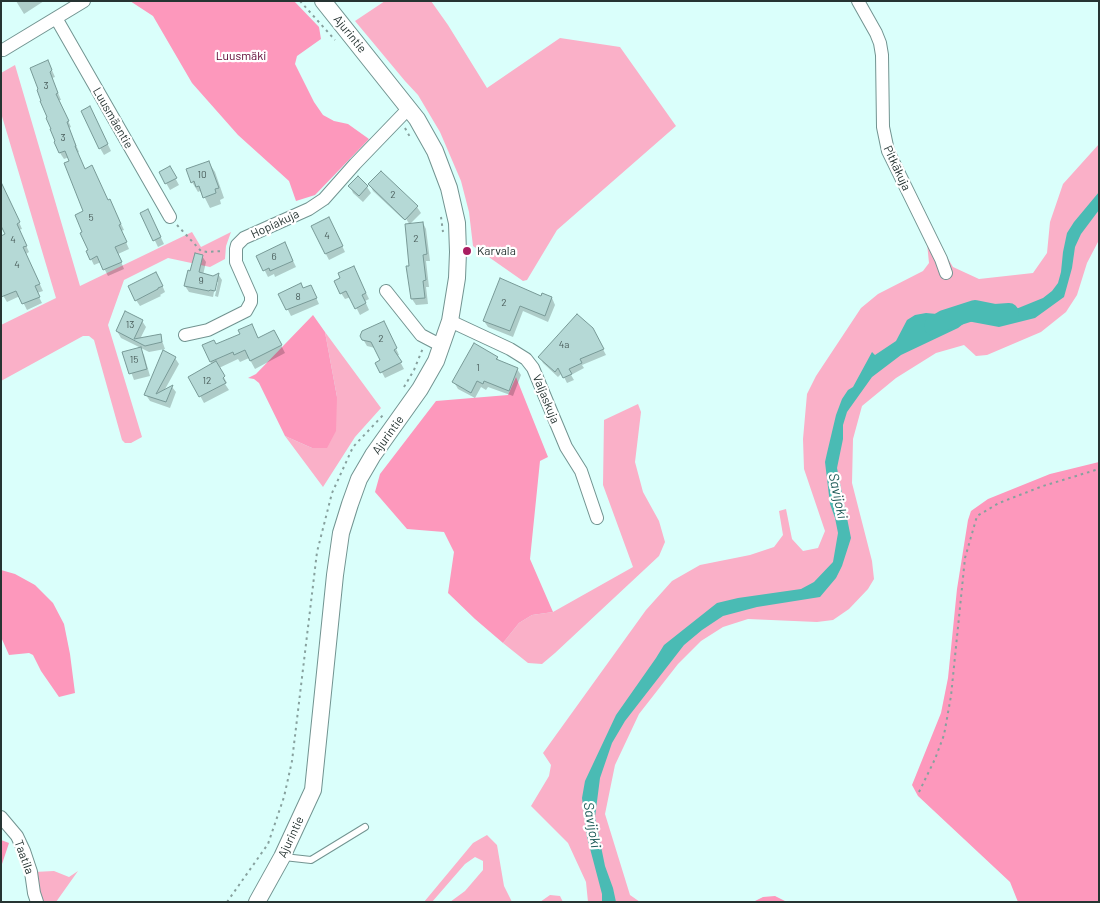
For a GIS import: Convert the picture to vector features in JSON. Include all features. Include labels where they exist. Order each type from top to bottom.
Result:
[{"type":"street","points":[[2,49],[84,1]]},
{"type":"street","name":"Ajurintie","points":[[257,902],[282,857],[312,790],[334,574],[341,534],[350,504],[359,479],[420,389],[435,342],[450,321],[457,278],[457,223],[449,188],[435,151],[418,119],[404,113],[323,1]]},
{"type":"street","name":"Pitkäkuja","points":[[858,1],[876,32],[880,43],[882,55],[883,127],[888,151],[946,273]]},
{"type":"street","name":"Luusmäentie","points":[[56,18],[170,217]]},
{"type":"street","name":"Hopiakuja","points":[[236,250],[237,245],[244,238],[309,208],[324,199],[404,113]]},
{"type":"street","points":[[185,335],[208,330],[239,316],[246,312],[250,306],[251,296],[236,262],[236,250]]},
{"type":"street","points":[[386,291],[421,335],[435,342]]},
{"type":"street","name":"Valjaskuja","points":[[450,321],[510,349],[526,359],[533,368],[566,447],[581,471],[597,518]]},
{"type":"street","name":"Taatila","points":[[1,817],[17,836],[24,852],[31,872],[37,902]]},
{"type":"lane","points":[[282,857],[311,860],[365,827]]},
{"type":"path","points":[[300,1],[339,44]]},
{"type":"path","points":[[404,113],[411,139]]},
{"type":"path","points":[[440,210],[443,234]]},
{"type":"path","points":[[170,217],[201,251],[236,250]]},
{"type":"path","points":[[401,391],[435,342]]},
{"type":"path","points":[[227,902],[268,844],[278,820],[284,797],[292,761],[317,552],[332,492],[353,447],[388,410]]},
{"type":"path","points":[[919,792],[944,735],[951,696],[965,558],[977,516],[999,503],[1043,486],[1099,468]]},
{"type":"shaded area","points":[[385,1],[431,1],[487,88],[560,38],[620,47],[676,126],[557,230],[527,280],[523,281],[473,246],[469,212],[461,181],[440,132],[418,95],[355,21]]},
{"type":"shaded area","points":[[15,65],[80,286],[192,232],[201,247],[231,232],[226,246],[225,259],[210,267],[168,258],[124,280],[108,325],[142,437],[131,443],[125,443],[122,440],[94,340],[89,336],[83,336],[1,381],[1,325],[56,298],[1,113],[1,73]]},
{"type":"shaded area","points":[[1099,144],[1099,240],[1087,263],[1077,295],[1066,312],[1041,332],[987,355],[976,356],[964,345],[936,353],[896,378],[862,406],[853,439],[852,483],[872,561],[874,579],[868,589],[849,609],[833,620],[817,622],[748,619],[723,627],[701,641],[678,664],[639,714],[615,765],[605,814],[630,895],[640,902],[588,902],[586,882],[568,843],[531,806],[549,776],[551,765],[543,753],[646,610],[672,581],[700,565],[750,555],[774,547],[783,535],[779,511],[786,509],[792,539],[803,551],[818,548],[825,531],[804,469],[803,439],[807,394],[816,376],[861,308],[878,294],[923,271],[929,263],[927,243],[935,237],[953,267],[979,279],[1033,273],[1047,253],[1050,222],[1063,184]]},
{"type":"shaded area","points":[[325,332],[381,408],[355,437],[323,487],[285,436],[312,448],[337,397]]},
{"type":"shaded area","points":[[638,404],[641,412],[635,462],[643,492],[659,521],[665,542],[659,556],[555,653],[542,664],[528,663],[503,643],[519,623],[532,615],[553,612],[633,567],[603,485],[604,420]]},
{"type":"shaded area","points":[[487,835],[497,845],[504,886],[512,902],[450,902],[465,891],[483,870],[483,861],[475,857],[465,864],[432,902],[424,902],[473,843]]},
{"type":"shaded area","points":[[54,871],[69,877],[78,871],[56,902],[42,902],[34,872]]},
{"type":"shaded area","points":[[550,895],[560,896],[563,902],[540,902]]},
{"type":"green space","name":"Luusmäki","points":[[130,1],[294,1],[319,27],[321,39],[297,56],[295,64],[314,102],[323,115],[334,121],[348,124],[369,139],[315,195],[296,201],[289,181],[238,135],[192,83],[153,16]]},
{"type":"green space","points":[[313,315],[325,332],[337,397],[336,431],[327,448],[312,448],[285,436],[259,383],[254,379],[248,378],[256,374]]},
{"type":"green space","points":[[516,377],[548,457],[540,461],[530,559],[553,612],[532,615],[519,623],[503,643],[448,593],[454,552],[444,532],[407,529],[375,492],[380,474],[436,401],[508,395]]},
{"type":"green space","points":[[1099,462],[1099,902],[1018,902],[1010,882],[918,796],[912,785],[941,713],[948,678],[957,589],[971,511],[988,499],[1050,474]]},
{"type":"green space","points":[[1,570],[15,574],[35,585],[53,603],[64,624],[75,693],[59,697],[41,671],[33,655],[29,653],[9,655],[1,637]]},
{"type":"green space","points":[[1,840],[9,843],[1,867]]},
{"type":"green space","points":[[775,896],[787,902],[753,902],[763,897]]},
{"type":"water","points":[[1099,192],[1099,210],[1081,234],[1075,247],[1072,268],[1064,297],[1035,318],[999,327],[967,321],[958,328],[901,355],[872,377],[847,412],[843,425],[843,439],[837,468],[851,538],[836,578],[820,597],[757,607],[723,616],[684,645],[625,721],[612,743],[600,778],[595,817],[605,866],[616,902],[602,902],[602,894],[587,837],[582,798],[585,781],[616,715],[664,645],[717,603],[801,589],[814,582],[833,562],[838,533],[830,504],[825,462],[836,415],[842,399],[848,390],[853,387],[872,352],[875,355],[896,341],[907,320],[915,315],[926,313],[959,316],[981,312],[1011,311],[1043,298],[1058,283],[1067,233]]},
{"type":"building","points":[[48,60],[52,70],[50,72],[58,93],[56,94],[69,121],[67,122],[75,146],[85,169],[92,165],[108,200],[110,199],[127,242],[115,247],[122,262],[103,270],[97,256],[90,260],[86,251],[88,250],[80,233],[82,232],[75,215],[83,211],[64,163],[69,161],[65,151],[59,153],[54,142],[30,68]]},
{"type":"building","points":[[90,106],[108,144],[99,149],[81,111]]},
{"type":"building","points":[[209,161],[219,188],[215,189],[216,193],[203,198],[199,186],[196,187],[194,181],[191,183],[186,169]]},
{"type":"building","points":[[170,166],[177,178],[165,184],[159,172]]},
{"type":"building","points":[[381,171],[418,206],[405,220],[368,184]]},
{"type":"building","points":[[358,176],[368,186],[359,196],[348,186]]},
{"type":"building","points":[[1,182],[20,222],[17,224],[27,246],[23,247],[40,284],[35,286],[40,297],[22,304],[16,291],[1,297],[1,236],[5,234],[1,226]]},
{"type":"building","points":[[148,209],[161,237],[153,241],[140,213]]},
{"type":"building","points":[[329,217],[343,246],[325,254],[311,226]]},
{"type":"building","points":[[423,222],[427,254],[423,255],[426,280],[423,281],[425,298],[411,299],[406,266],[409,266],[405,224]]},
{"type":"building","points":[[285,242],[293,261],[270,271],[269,268],[263,271],[256,256]]},
{"type":"building","points":[[195,253],[203,255],[199,272],[213,276],[219,273],[215,291],[184,286]]},
{"type":"building","points":[[354,266],[366,293],[362,295],[366,303],[355,309],[346,291],[340,294],[334,281],[340,278],[338,273]]},
{"type":"building","points":[[156,272],[163,286],[135,301],[128,286]]},
{"type":"building","points":[[500,278],[541,296],[542,293],[552,297],[545,316],[520,306],[510,331],[483,321]]},
{"type":"building","points":[[301,283],[303,288],[311,285],[317,298],[286,310],[278,294]]},
{"type":"building","points":[[125,311],[143,320],[134,339],[161,334],[162,342],[145,346],[116,331]]},
{"type":"building","points":[[577,314],[593,328],[604,349],[580,359],[582,363],[569,369],[572,374],[563,378],[558,368],[555,372],[538,357]]},
{"type":"building","points":[[384,321],[397,348],[394,350],[402,362],[380,373],[375,363],[380,360],[371,342],[362,340],[360,336],[362,331]]},
{"type":"building","points":[[252,324],[258,338],[274,330],[282,345],[250,361],[245,350],[234,355],[233,352],[210,362],[202,345],[214,340],[216,344],[240,334],[238,330]]},
{"type":"building","points":[[474,343],[498,357],[496,359],[518,368],[509,391],[484,381],[483,384],[477,381],[471,393],[452,382]]},
{"type":"building","points":[[141,347],[147,369],[129,374],[122,352]]},
{"type":"building","points":[[163,350],[176,357],[156,394],[173,385],[166,402],[144,395]]},
{"type":"building","points":[[216,361],[225,376],[223,378],[226,383],[199,397],[188,377]]},
{"type":"waterway","name":"Savijoki","points":[[934,326],[944,320],[975,310],[995,314],[1009,313]]},
{"type":"place","name":"Karvala","points":[[467,251]]}]
